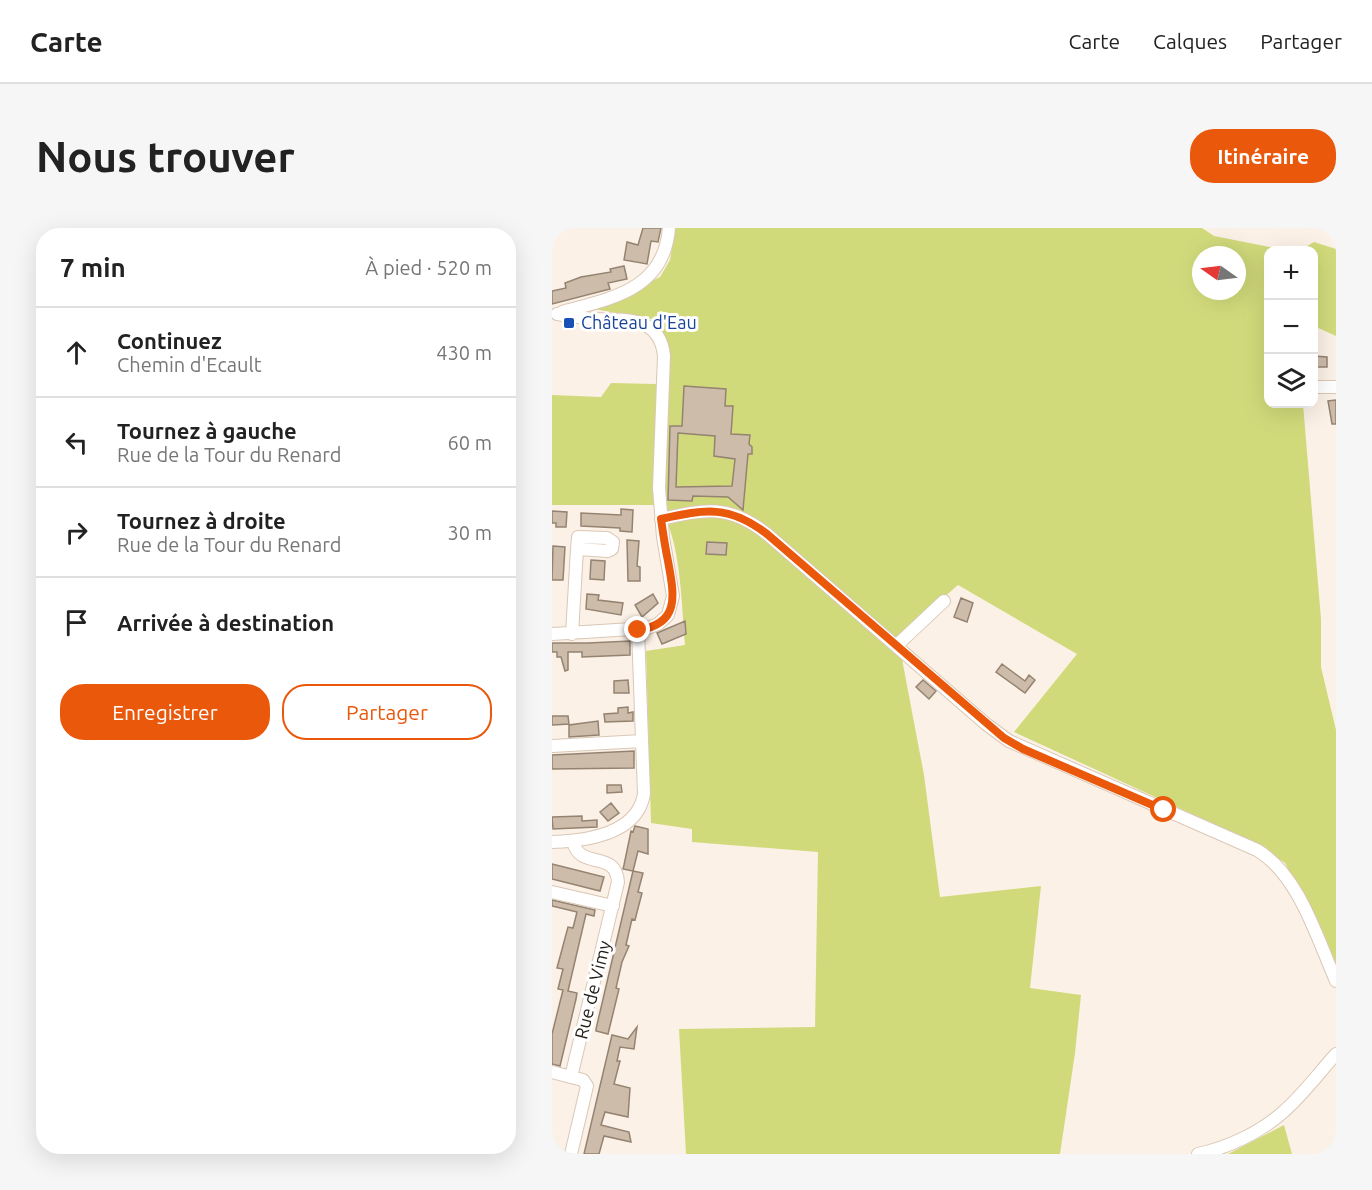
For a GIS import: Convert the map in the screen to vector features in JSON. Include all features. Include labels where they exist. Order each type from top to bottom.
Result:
[{"type":"street","points":[[555,314],[624,293],[639,285],[651,274],[663,256],[669,228]]},
{"type":"street","points":[[552,634],[638,630],[653,627],[668,615],[672,606],[673,585],[661,519],[659,464],[664,356],[660,338],[649,326],[634,321],[555,314]]},
{"type":"street","points":[[1318,387],[1336,387]]},
{"type":"street","points":[[661,519],[711,511],[728,512],[745,519],[767,534],[992,729],[1014,744],[1269,857],[1292,885],[1336,981]]},
{"type":"street","points":[[572,633],[577,549]]},
{"type":"street","points":[[896,646],[944,601]]},
{"type":"street","points":[[552,842],[596,837],[612,831],[631,818],[640,806],[644,794],[638,630]]},
{"type":"street","points":[[552,746],[642,741]]},
{"type":"street","name":"Rue de Vimy","points":[[571,1077],[618,882],[615,871],[606,863],[580,856],[575,850],[573,841]]},
{"type":"street","points":[[552,892],[613,906]]},
{"type":"street","points":[[1198,1154],[1218,1149],[1238,1140],[1276,1118],[1336,1054]]},
{"type":"street","points":[[552,1072],[584,1080],[586,1086],[571,1154]]},
{"type":"green space","points":[[675,228],[1202,228],[1214,236],[1264,246],[1264,408],[1303,408],[1321,619],[1321,667],[1336,730],[1336,964],[1285,863],[1255,843],[1014,732],[1077,654],[958,585],[900,636],[902,659],[924,775],[940,897],[1041,886],[1030,988],[1081,995],[1060,1154],[686,1154],[679,1029],[815,1027],[818,852],[692,842],[692,829],[651,823],[646,651],[685,645],[678,562],[670,531],[664,517],[653,505],[552,505],[552,395],[601,397],[611,383],[656,384],[661,321],[594,309],[660,277],[670,260]]},
{"type":"green space","points":[[1314,242],[1336,249],[1336,336],[1318,328],[1318,246],[1307,246]]},
{"type":"green space","points":[[1284,1125],[1292,1154],[1228,1154]]},
{"type":"building","points":[[643,228],[661,228],[658,242],[651,241],[647,264],[624,260],[627,242],[638,245]]},
{"type":"building","points":[[624,266],[627,279],[608,283],[610,289],[552,304],[552,291],[566,288],[565,283],[581,277],[611,272],[610,269]]},
{"type":"building","points":[[1318,356],[1327,357],[1327,367],[1318,367]]},
{"type":"building","points":[[684,386],[726,389],[725,406],[733,406],[731,434],[750,435],[749,444],[752,447],[752,454],[748,454],[743,510],[728,497],[693,496],[692,501],[668,500],[670,426],[682,426]],"holes":[[[678,433],[715,436],[714,456],[735,459],[732,486],[676,487]]]},
{"type":"building","points":[[1336,400],[1336,424],[1332,424],[1328,401]]},
{"type":"building","points":[[621,509],[633,510],[632,532],[620,531],[620,528],[581,526],[581,513],[621,515]]},
{"type":"building","points":[[552,511],[567,512],[566,527],[556,527],[556,523],[552,523]]},
{"type":"building","points":[[627,540],[639,541],[637,566],[640,567],[640,581],[628,581]]},
{"type":"building","points":[[707,542],[727,543],[726,555],[706,554]]},
{"type":"building","points":[[553,546],[565,547],[563,580],[552,580]]},
{"type":"building","points":[[591,560],[605,561],[604,580],[590,579]]},
{"type":"building","points":[[587,594],[599,595],[598,600],[623,603],[621,615],[586,609]]},
{"type":"building","points":[[653,594],[658,603],[642,617],[635,605]]},
{"type":"building","points":[[961,598],[973,603],[967,622],[954,617]]},
{"type":"building","points":[[685,621],[686,634],[662,644],[657,633]]},
{"type":"building","points":[[630,641],[630,655],[582,657],[582,652],[568,652],[568,670],[565,671],[561,657],[557,657],[557,652],[552,652],[552,643]]},
{"type":"building","points":[[1002,664],[1025,681],[1029,675],[1035,680],[1025,693],[996,672]]},
{"type":"building","points":[[628,680],[629,693],[614,693],[614,681]]},
{"type":"building","points":[[923,680],[936,691],[929,699],[916,687]]},
{"type":"building","points":[[628,707],[628,713],[633,712],[633,721],[605,722],[604,714],[618,713],[618,708]]},
{"type":"building","points":[[552,716],[568,716],[569,724],[552,725]]},
{"type":"building","points":[[598,721],[599,735],[569,737],[569,725]]},
{"type":"building","points":[[634,751],[634,768],[552,769],[552,755]]},
{"type":"building","points":[[607,785],[621,785],[622,792],[607,793]]},
{"type":"building","points":[[611,803],[619,813],[608,821],[600,812]]},
{"type":"building","points":[[582,816],[582,821],[597,820],[597,827],[553,829],[552,817]]},
{"type":"building","points":[[635,826],[648,829],[648,854],[638,851],[633,871],[623,869],[631,831],[633,832]]},
{"type":"building","points":[[552,864],[604,877],[600,891],[552,879]]},
{"type":"building","points":[[633,871],[643,873],[638,892],[642,893],[635,920],[632,919],[626,945],[629,946],[622,962],[616,988],[619,989],[608,1034],[596,1031],[596,1029]]},
{"type":"building","points":[[552,900],[595,910],[594,916],[586,914],[568,991],[577,993],[560,1066],[552,1064],[552,1034],[563,990],[558,989],[563,969],[557,968],[568,927],[573,928],[577,912],[552,906]]},
{"type":"building","points":[[637,1027],[634,1049],[620,1047],[617,1061],[620,1061],[614,1084],[630,1088],[628,1117],[605,1112],[601,1125],[629,1132],[631,1142],[604,1136],[599,1154],[584,1154],[612,1035],[628,1039]]},
{"type":"place","name":"Château d'Eau","points":[[569,323]]},
{"type":"route","points":[[638,630],[653,627],[661,622],[668,615],[672,606],[673,585],[661,519],[693,512],[711,511],[734,514],[751,522],[767,534],[1004,738],[1023,749],[1164,810]]}]
